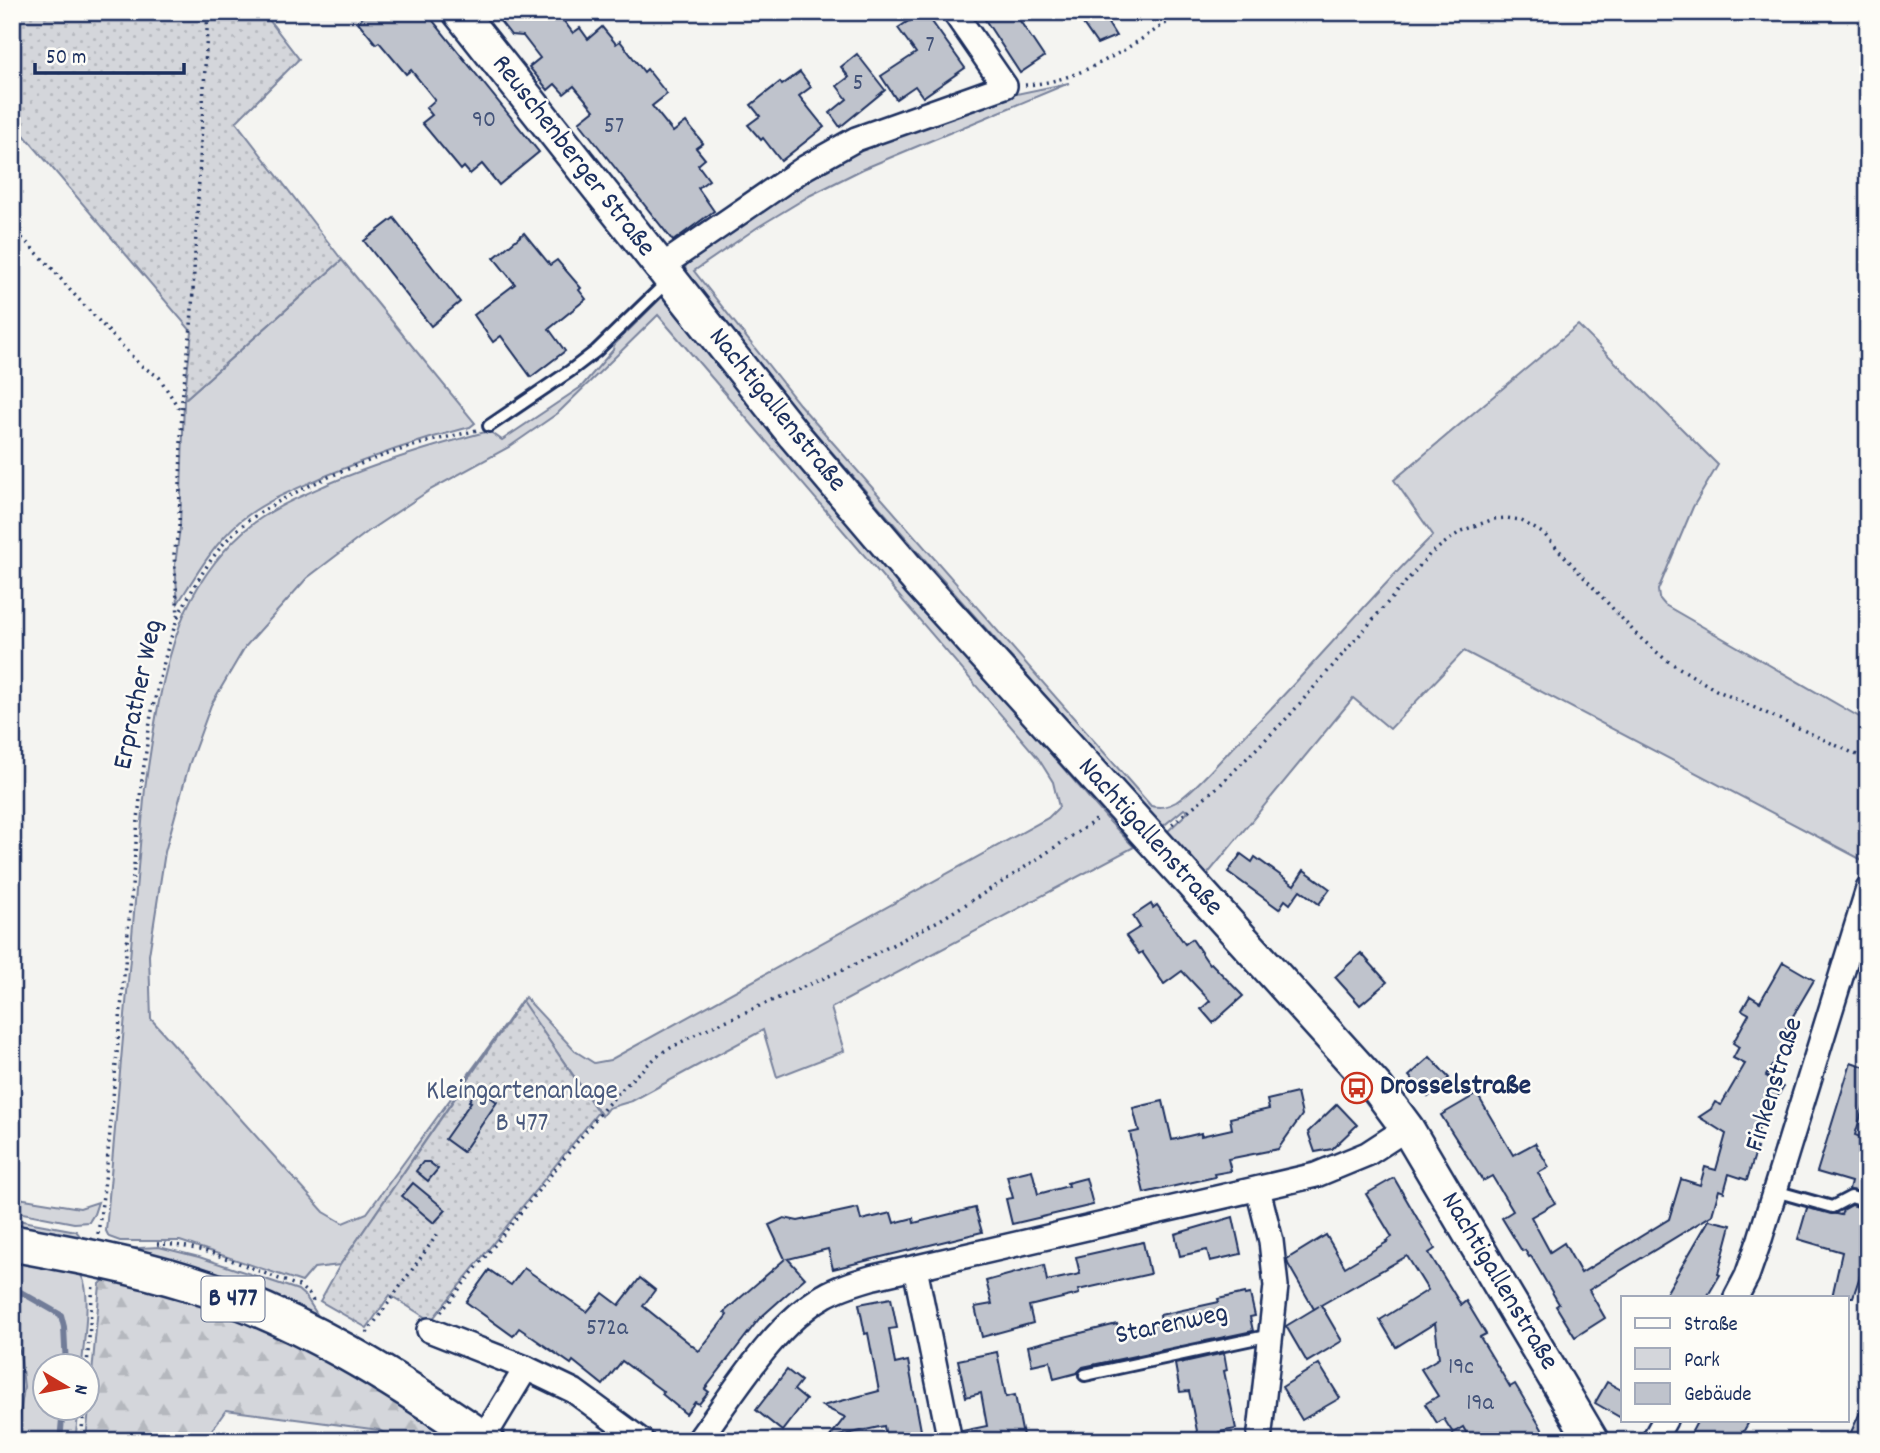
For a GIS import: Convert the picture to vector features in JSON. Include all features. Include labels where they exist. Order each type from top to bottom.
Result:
[{"type":"main road","name":"Reuschenberger Straße","points":[[458,12],[664,274]]},
{"type":"main road","name":"Nachtigallenstraße","points":[[664,274],[794,435],[918,581],[1378,1089],[1407,1128],[1592,1441]]},
{"type":"main road","name":"B 477","points":[[12,1242],[95,1259],[190,1284],[292,1323],[360,1359],[485,1440]]},
{"type":"street","points":[[664,274],[806,167],[856,139],[894,123],[1005,86],[954,12]]},
{"type":"street","name":"Finkenstraße","points":[[1736,1296],[1752,1264],[1868,889]]},
{"type":"street","points":[[698,1441],[791,1320],[826,1294],[848,1285],[915,1268],[1258,1189],[1333,1169],[1374,1150],[1407,1128]]},
{"type":"street","name":"Starenweg","points":[[1258,1189],[1276,1275],[1276,1297],[1259,1441]]},
{"type":"street","points":[[915,1268],[950,1441]]},
{"type":"street","points":[[429,1330],[526,1368],[574,1391],[642,1441]]},
{"type":"street","points":[[485,1440],[526,1368]]},
{"type":"street","points":[[1653,1441],[1664,1422]]},
{"type":"lane","points":[[489,426],[596,351],[664,274]]},
{"type":"lane","points":[[1775,1191],[1832,1207],[1851,1196],[1868,1202]]},
{"type":"lane","name":"Starenweg","points":[[1086,1375],[1271,1335]]},
{"type":"path","name":"Erprather Weg","points":[[88,1352],[141,787],[151,715],[178,616],[174,554],[179,528],[183,400],[191,327],[208,12]]},
{"type":"path","points":[[1005,86],[1039,84],[1068,77],[1133,44],[1183,12]]},
{"type":"path","points":[[12,228],[140,365],[159,377],[181,412]]},
{"type":"path","points":[[178,616],[199,577],[218,551],[239,528],[266,509],[312,486],[382,457],[489,426]]},
{"type":"path","points":[[1151,841],[1220,785],[1289,716],[1430,554],[1461,531],[1494,519],[1520,520],[1544,534],[1638,636],[1666,660],[1716,690],[1868,760]]},
{"type":"path","points":[[429,1330],[606,1106],[661,1053],[702,1031],[852,967],[940,920],[1119,805]]},
{"type":"path","points":[[363,1338],[439,1232]]},
{"type":"path","points":[[81,1441],[83,1422]]},
{"type":"green space","points":[[12,12],[263,12],[299,59],[236,122],[342,260],[184,400],[192,332],[12,121]]},
{"type":"green space","points":[[1069,83],[863,169],[811,195],[694,271],[799,404],[1151,806],[1164,807],[1173,804],[1198,784],[1433,535],[1394,480],[1578,325],[1718,465],[1693,507],[1658,590],[1659,598],[1665,605],[1868,722],[1866,862],[1464,651],[1390,729],[1353,698],[1207,875],[1167,832],[1188,812],[1184,809],[1162,827],[806,422],[685,271],[686,263],[811,174],[859,146],[1002,97]]},
{"type":"green space","points":[[342,260],[475,423],[470,427],[359,462],[290,491],[258,508],[221,540],[178,603],[175,565],[180,528],[184,400]]},
{"type":"green space","points":[[662,297],[781,444],[1134,847],[831,1008],[844,1051],[777,1077],[763,1030],[632,1101],[608,1108],[602,1116],[522,1002],[525,997],[575,1051],[594,1063],[610,1060],[1048,818],[1059,807],[1053,782],[1038,758],[658,315],[558,413],[509,447],[430,490],[370,530],[307,578],[245,647],[211,705],[189,765],[165,852],[149,955],[151,1019],[324,1212],[343,1223],[367,1213],[505,1024],[340,1265],[314,1268],[302,1282],[180,1241],[120,1241],[109,1237],[106,1231],[145,788],[163,683],[174,642],[192,597],[207,573],[234,540],[273,510],[348,476],[427,448],[489,431],[502,440],[581,387],[613,350],[614,345]]},
{"type":"green space","name":"Kleingartenanlage B 477","points":[[522,1001],[598,1112],[431,1321],[390,1295],[367,1328],[320,1301],[340,1265]]},
{"type":"green space","points":[[12,1197],[80,1208],[98,1202],[89,1222],[74,1223],[12,1211]]},
{"type":"green space","points":[[12,1219],[76,1231],[80,1236],[74,1243],[12,1231]]},
{"type":"green space","points":[[159,1247],[199,1257],[298,1290],[306,1297],[320,1319],[406,1367],[475,1413],[121,1249]]},
{"type":"green space","points":[[12,1255],[67,1266],[80,1274],[84,1281],[87,1304],[83,1352],[32,1352],[32,1422],[77,1422],[75,1441],[16,1441],[24,1387],[20,1352],[12,1338]]},
{"type":"green space","points":[[107,1277],[226,1311],[307,1344],[466,1441],[396,1441],[379,1430],[226,1410],[204,1441],[86,1441],[88,1422],[102,1422],[102,1352],[94,1352],[100,1284]]},
{"type":"building","points":[[367,12],[426,12],[539,152],[499,185],[482,164],[470,174],[464,167],[461,170],[422,123],[432,115],[426,108],[435,100],[411,70],[406,74],[358,22]]},
{"type":"building","points":[[493,12],[557,12],[573,33],[580,28],[588,39],[602,27],[616,44],[620,41],[644,72],[647,69],[667,94],[652,106],[673,132],[686,122],[703,143],[696,148],[705,159],[698,165],[709,180],[698,188],[714,211],[673,241],[579,122],[594,110],[574,86],[564,94],[555,84],[548,90],[529,67],[540,58],[523,36],[511,35]]},
{"type":"building","points":[[904,12],[925,12],[965,68],[923,97],[915,86],[896,99],[881,76],[916,53],[898,28],[910,20]]},
{"type":"building","points":[[980,12],[1014,12],[1044,57],[1020,73]]},
{"type":"building","points":[[1088,12],[1101,12],[1116,36],[1097,44],[1079,18]]},
{"type":"building","points":[[857,54],[885,90],[840,127],[830,113],[847,99],[837,86],[849,77],[841,67]]},
{"type":"building","points":[[800,72],[811,87],[799,96],[824,127],[781,161],[763,138],[761,140],[748,125],[760,116],[751,105],[780,82],[782,85]]},
{"type":"building","points":[[394,218],[460,302],[431,326],[364,241]]},
{"type":"building","points":[[524,233],[550,265],[557,260],[581,288],[579,290],[586,299],[549,329],[565,351],[531,377],[501,336],[493,342],[474,315],[515,284],[494,258]]},
{"type":"building","points":[[1241,854],[1252,862],[1255,857],[1294,885],[1304,870],[1330,889],[1319,904],[1300,890],[1290,904],[1285,900],[1279,909],[1228,872]]},
{"type":"building","points":[[1151,904],[1153,908],[1157,905],[1185,944],[1192,939],[1209,964],[1243,996],[1213,1023],[1201,1009],[1210,1001],[1182,971],[1164,984],[1142,952],[1139,954],[1126,936],[1140,927],[1133,916]]},
{"type":"building","points":[[1361,953],[1387,982],[1360,1005],[1335,977]]},
{"type":"building","points":[[1783,962],[1814,980],[1783,1033],[1789,1037],[1766,1076],[1783,1087],[1749,1146],[1757,1148],[1747,1180],[1729,1174],[1724,1192],[1719,1190],[1712,1215],[1589,1290],[1605,1318],[1575,1337],[1531,1256],[1529,1257],[1525,1250],[1522,1251],[1502,1218],[1513,1211],[1492,1176],[1483,1181],[1441,1115],[1477,1094],[1513,1155],[1535,1143],[1549,1167],[1538,1173],[1555,1203],[1531,1217],[1550,1252],[1564,1243],[1581,1273],[1669,1219],[1681,1179],[1700,1185],[1705,1167],[1716,1170],[1726,1134],[1699,1117],[1711,1109],[1715,1102],[1721,1105],[1745,1064],[1733,1058],[1739,1047],[1733,1043],[1749,1014],[1742,1010],[1750,996],[1760,1002]]},
{"type":"building","points":[[1430,1057],[1449,1078],[1428,1097],[1409,1076]]},
{"type":"building","points":[[1851,1062],[1868,1068],[1868,1093],[1855,1135],[1863,1138],[1861,1142],[1868,1141],[1868,1194],[1849,1190],[1851,1182],[1817,1172]]},
{"type":"building","points":[[478,1088],[497,1102],[463,1152],[445,1139]]},
{"type":"building","points":[[1297,1093],[1302,1115],[1278,1149],[1228,1159],[1231,1171],[1214,1174],[1215,1177],[1144,1193],[1130,1133],[1139,1131],[1133,1108],[1163,1101],[1172,1140],[1232,1129],[1230,1118],[1269,1109],[1267,1100]]},
{"type":"building","points":[[1337,1104],[1357,1125],[1332,1149],[1315,1152],[1308,1132]]},
{"type":"building","points":[[423,1162],[429,1162],[438,1169],[428,1181],[416,1171]]},
{"type":"building","points":[[1032,1170],[1038,1194],[1086,1178],[1093,1205],[1012,1224],[1006,1199],[1013,1198],[1007,1176]]},
{"type":"building","points":[[1394,1178],[1435,1249],[1429,1253],[1461,1305],[1466,1301],[1486,1334],[1480,1337],[1510,1387],[1515,1384],[1549,1441],[1471,1441],[1463,1427],[1453,1433],[1444,1419],[1437,1423],[1425,1404],[1438,1396],[1421,1369],[1439,1358],[1435,1323],[1396,1347],[1380,1320],[1428,1290],[1407,1256],[1321,1305],[1342,1341],[1307,1362],[1286,1326],[1319,1306],[1314,1309],[1287,1259],[1326,1235],[1345,1267],[1387,1242],[1392,1237],[1366,1194]]},
{"type":"building","points":[[413,1183],[446,1210],[434,1223],[402,1196]]},
{"type":"building","points":[[1852,1205],[1868,1210],[1868,1278],[1860,1276],[1853,1297],[1832,1296],[1842,1252],[1798,1239],[1807,1208],[1841,1215],[1843,1210]]},
{"type":"building","points":[[858,1208],[861,1220],[891,1213],[894,1223],[913,1218],[914,1223],[975,1208],[982,1232],[833,1269],[828,1249],[788,1259],[805,1278],[759,1319],[705,1389],[709,1392],[699,1404],[695,1402],[686,1414],[662,1394],[664,1392],[622,1361],[603,1385],[573,1361],[571,1364],[519,1328],[513,1336],[466,1302],[489,1270],[511,1285],[524,1268],[587,1312],[603,1293],[619,1305],[640,1278],[655,1290],[643,1306],[699,1351],[727,1315],[724,1312],[785,1259],[769,1225],[784,1218],[798,1221]]},
{"type":"building","points":[[1233,1217],[1241,1254],[1210,1261],[1207,1250],[1180,1256],[1175,1234]]},
{"type":"building","points":[[1709,1220],[1731,1225],[1718,1274],[1720,1275],[1708,1296],[1665,1296]]},
{"type":"building","points":[[1143,1242],[1150,1274],[1078,1290],[1079,1294],[1029,1306],[1033,1323],[982,1337],[975,1307],[992,1304],[986,1281],[1044,1265],[1047,1281],[1080,1274],[1076,1257]]},
{"type":"building","points":[[1250,1294],[1255,1316],[1250,1317],[1253,1331],[1083,1367],[1077,1373],[1054,1379],[1050,1361],[1032,1365],[1028,1346],[1117,1324],[1119,1331],[1161,1321],[1160,1315],[1219,1302],[1218,1299]]},
{"type":"building","points":[[891,1298],[897,1328],[889,1329],[895,1364],[908,1361],[923,1441],[887,1441],[884,1426],[829,1438],[845,1417],[822,1406],[879,1391],[868,1333],[865,1334],[859,1304]]},
{"type":"building","points":[[997,1352],[1006,1397],[1015,1395],[1024,1441],[964,1441],[962,1431],[987,1426],[981,1393],[966,1397],[958,1360]]},
{"type":"building","points":[[1224,1353],[1227,1370],[1224,1371],[1236,1429],[1219,1432],[1221,1441],[1199,1441],[1189,1391],[1180,1392],[1175,1364]]},
{"type":"building","points":[[1319,1364],[1340,1398],[1302,1420],[1282,1387]]},
{"type":"building","points":[[787,1370],[801,1381],[794,1390],[806,1400],[782,1431],[756,1410]]},
{"type":"building","points":[[1607,1382],[1621,1390],[1621,1418],[1595,1403]]},
{"type":"building","points":[[1868,1395],[1868,1441],[1847,1441]]},
{"type":"building","points":[[1697,1422],[1749,1422],[1738,1441],[1687,1441]]},
{"type":"waterway","points":[[12,1287],[61,1315],[65,1352]]},
{"type":"waterway","points":[[60,1441],[62,1422]]},
{"type":"place","name":"Drosselstraße","points":[[1357,1088]]}]
